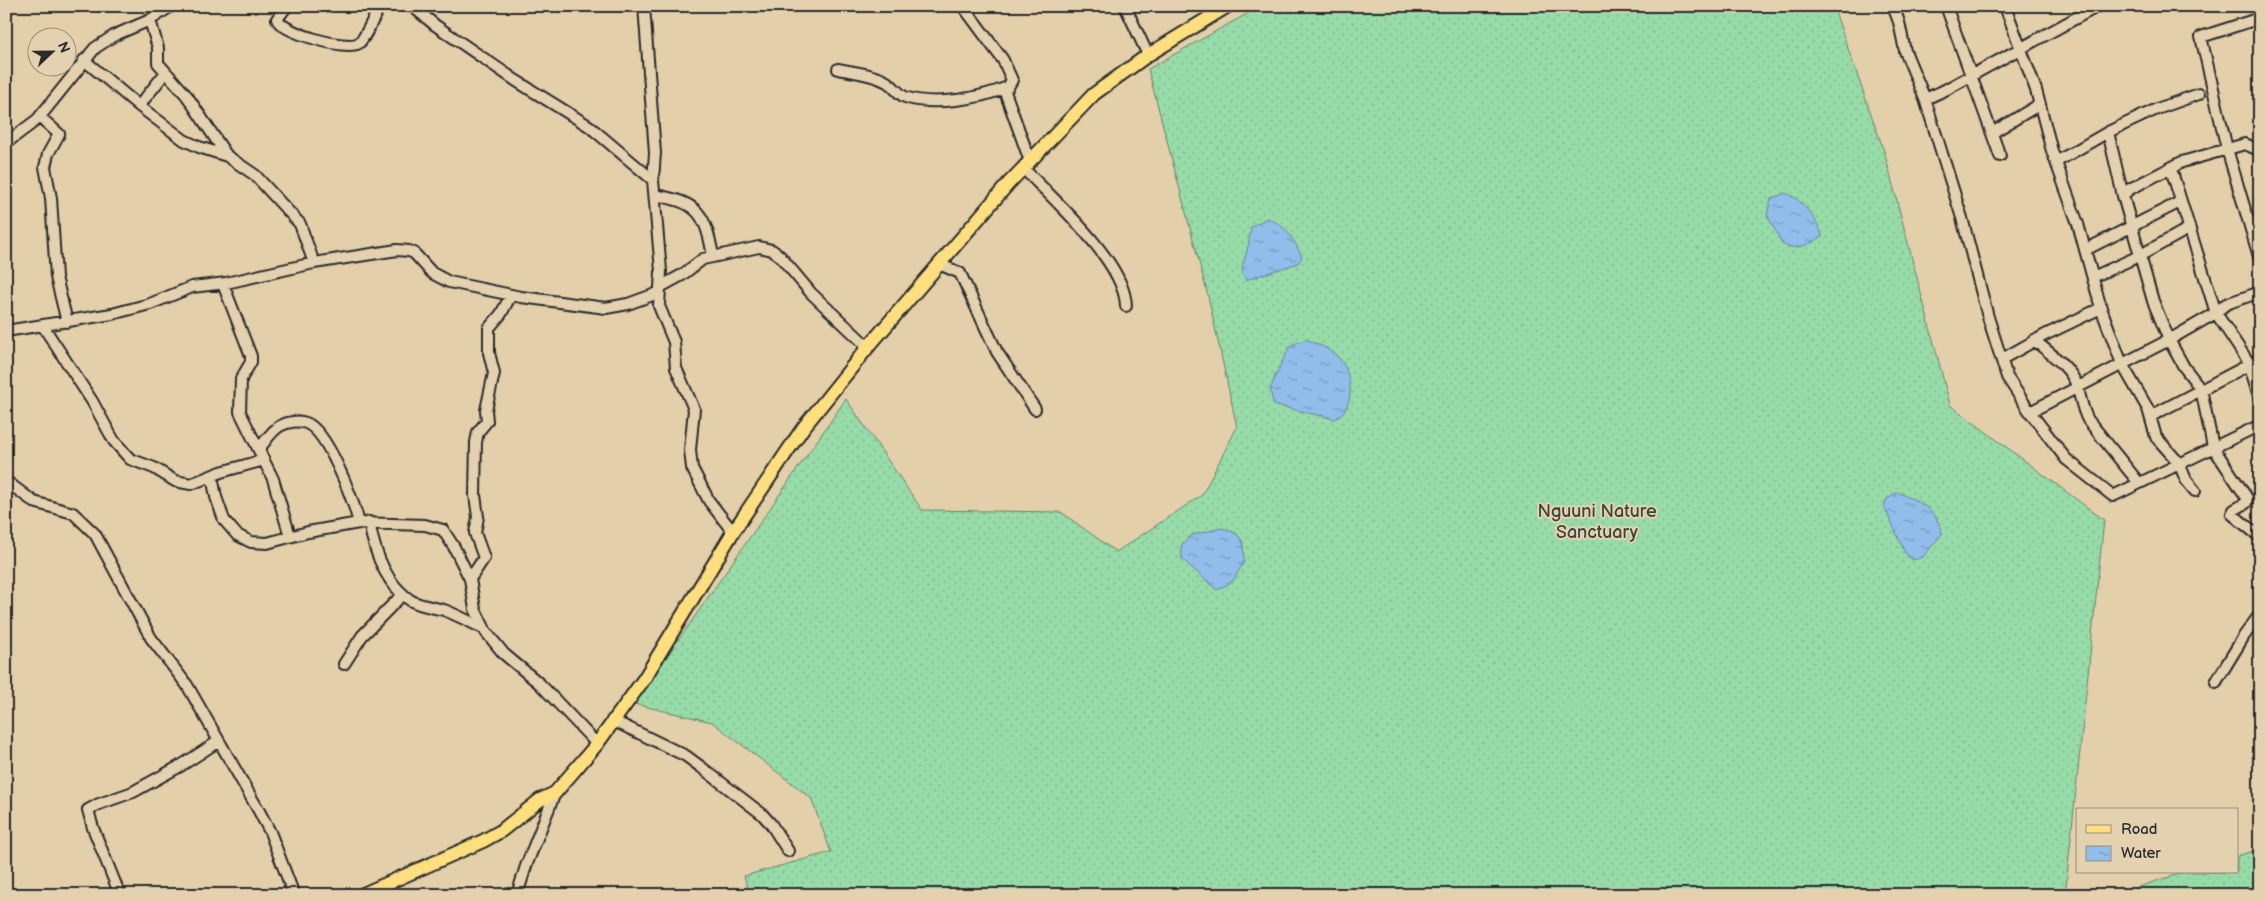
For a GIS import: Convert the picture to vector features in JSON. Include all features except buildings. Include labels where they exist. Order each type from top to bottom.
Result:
[{"type":"main road","points":[[361,895],[483,841],[501,831],[540,800],[555,793],[597,744],[612,720],[644,679],[732,532],[803,428],[868,347],[1027,165],[1094,94],[1212,11],[1228,6]]},
{"type":"street","points":[[6,143],[40,117],[84,60],[96,48],[105,41],[150,20],[171,6]]},
{"type":"street","points":[[287,6],[277,20],[281,26],[304,36],[351,46],[361,42],[380,6]]},
{"type":"street","points":[[412,6],[435,25],[515,80],[588,126],[653,180]]},
{"type":"street","points":[[644,6],[655,153],[653,180],[661,271],[659,290],[662,316],[674,342],[676,368],[694,409],[690,450],[692,468],[718,515],[732,532]]},
{"type":"street","points":[[838,68],[887,82],[903,96],[936,101],[958,100],[1004,89],[1011,85],[1012,80],[1003,60],[963,6]]},
{"type":"street","points":[[1125,6],[1148,55]]},
{"type":"street","points":[[1893,6],[1899,22],[1905,52],[1924,99],[1962,218],[2007,377],[2030,412],[2066,459],[2111,496],[2116,496],[2139,482],[2260,425]]},
{"type":"street","points":[[1946,6],[2000,156]]},
{"type":"street","points":[[2005,6],[2022,47],[2101,308],[2122,364],[2151,416],[2156,437],[2179,463],[2186,480],[2195,491]]},
{"type":"street","points":[[1924,99],[1972,76],[2098,6]]},
{"type":"street","points":[[2257,18],[2201,37],[2228,149],[2260,260]]},
{"type":"street","points":[[150,20],[158,48],[158,63],[187,96],[227,156]]},
{"type":"street","points":[[84,60],[139,106],[184,140],[227,156],[255,176],[296,219],[304,233],[314,264]]},
{"type":"street","points":[[139,106],[166,72]]},
{"type":"street","points":[[1004,89],[1027,165],[1111,265],[1122,282],[1126,306]]},
{"type":"street","points":[[2056,162],[2108,132],[2157,109],[2200,94]]},
{"type":"street","points":[[1992,133],[2040,104]]},
{"type":"street","points":[[40,117],[59,134],[45,163],[51,198],[56,277],[67,322]]},
{"type":"street","points":[[2108,132],[2122,196],[2153,301],[2169,340],[2184,367],[2201,389],[2213,447],[2247,498],[2246,503],[2233,510],[2233,516],[2260,537]]},
{"type":"street","points":[[2122,196],[2128,190],[2182,162],[2245,144],[2254,148],[2260,147]]},
{"type":"street","points":[[2171,169],[2188,229],[2216,312],[2249,363],[2260,400]]},
{"type":"street","points":[[655,196],[675,199],[701,215],[708,230],[713,256]]},
{"type":"street","points":[[2085,250],[2180,202]]},
{"type":"street","points":[[2093,277],[2139,256],[2188,229]]},
{"type":"street","points":[[6,331],[128,310],[192,287],[257,278],[314,264],[397,250],[409,251],[418,256],[432,273],[442,279],[511,295],[606,308],[628,304],[659,290],[699,261],[713,256],[759,247],[772,250],[780,256],[811,293],[868,347]]},
{"type":"street","points":[[939,264],[960,273],[997,352],[1035,409]]},
{"type":"street","points":[[223,284],[250,348],[252,362],[241,379],[239,406],[245,424],[259,449],[278,494],[284,522],[290,536]]},
{"type":"street","points":[[2030,412],[2169,340],[2226,304],[2260,292]]},
{"type":"street","points":[[470,579],[484,558],[475,534],[478,517],[475,495],[476,442],[478,432],[486,421],[486,410],[494,373],[489,353],[488,332],[490,326],[501,314],[511,295]]},
{"type":"street","points":[[2002,359],[2034,340],[2101,308]]},
{"type":"street","points":[[43,326],[92,402],[114,441],[130,459],[154,468],[182,484],[191,484],[264,460]]},
{"type":"street","points":[[2034,340],[2063,364],[2077,387],[2083,411],[2088,420],[2139,482]]},
{"type":"street","points":[[2151,416],[2260,358]]},
{"type":"street","points":[[259,449],[279,427],[300,422],[312,427],[322,439],[344,479],[380,561],[403,594],[421,605],[458,616],[483,628]]},
{"type":"street","points":[[212,476],[216,497],[224,520],[238,535],[251,542],[262,544],[290,536],[364,522],[426,525],[439,528],[449,537],[470,579],[475,609],[483,628],[500,649],[540,684],[597,744]]},
{"type":"street","points":[[6,481],[34,502],[73,513],[96,534],[151,638],[186,685],[264,820],[294,895]]},
{"type":"street","points":[[344,664],[362,636],[403,594]]},
{"type":"street","points":[[2216,682],[2260,614]]},
{"type":"street","points":[[612,720],[686,756],[701,767],[762,814],[771,824],[788,851]]},
{"type":"street","points":[[120,895],[92,828],[88,810],[135,791],[182,765],[219,741]]},
{"type":"street","points":[[517,895],[526,866],[555,793]]},
{"type":"green space","name":"Nguuni Nature Sanctuary","points":[[1261,6],[1833,6],[1884,151],[1950,405],[2104,520],[2065,895],[750,895],[744,876],[831,852],[811,798],[712,722],[634,704],[846,399],[922,510],[1061,512],[1116,552],[1202,495],[1237,427],[1208,296],[1148,69]]},
{"type":"green space","points":[[2260,849],[2260,895],[2113,895],[2179,874],[2238,874],[2238,856]]},
{"type":"water","points":[[1785,193],[1791,195],[1808,210],[1822,236],[1799,247],[1783,245],[1767,215],[1771,199]]},
{"type":"water","points":[[1267,218],[1280,225],[1289,233],[1302,257],[1298,263],[1246,280],[1242,267],[1248,248],[1251,227]]},
{"type":"water","points":[[1306,339],[1326,348],[1337,356],[1348,375],[1350,391],[1347,405],[1335,419],[1274,405],[1270,390],[1276,374],[1290,346]]},
{"type":"water","points":[[1898,492],[1926,507],[1932,512],[1940,525],[1942,534],[1923,557],[1913,560],[1905,553],[1884,506],[1886,500]]},
{"type":"water","points":[[1222,528],[1236,533],[1243,542],[1244,562],[1233,581],[1217,590],[1182,559],[1181,546],[1192,535]]}]
